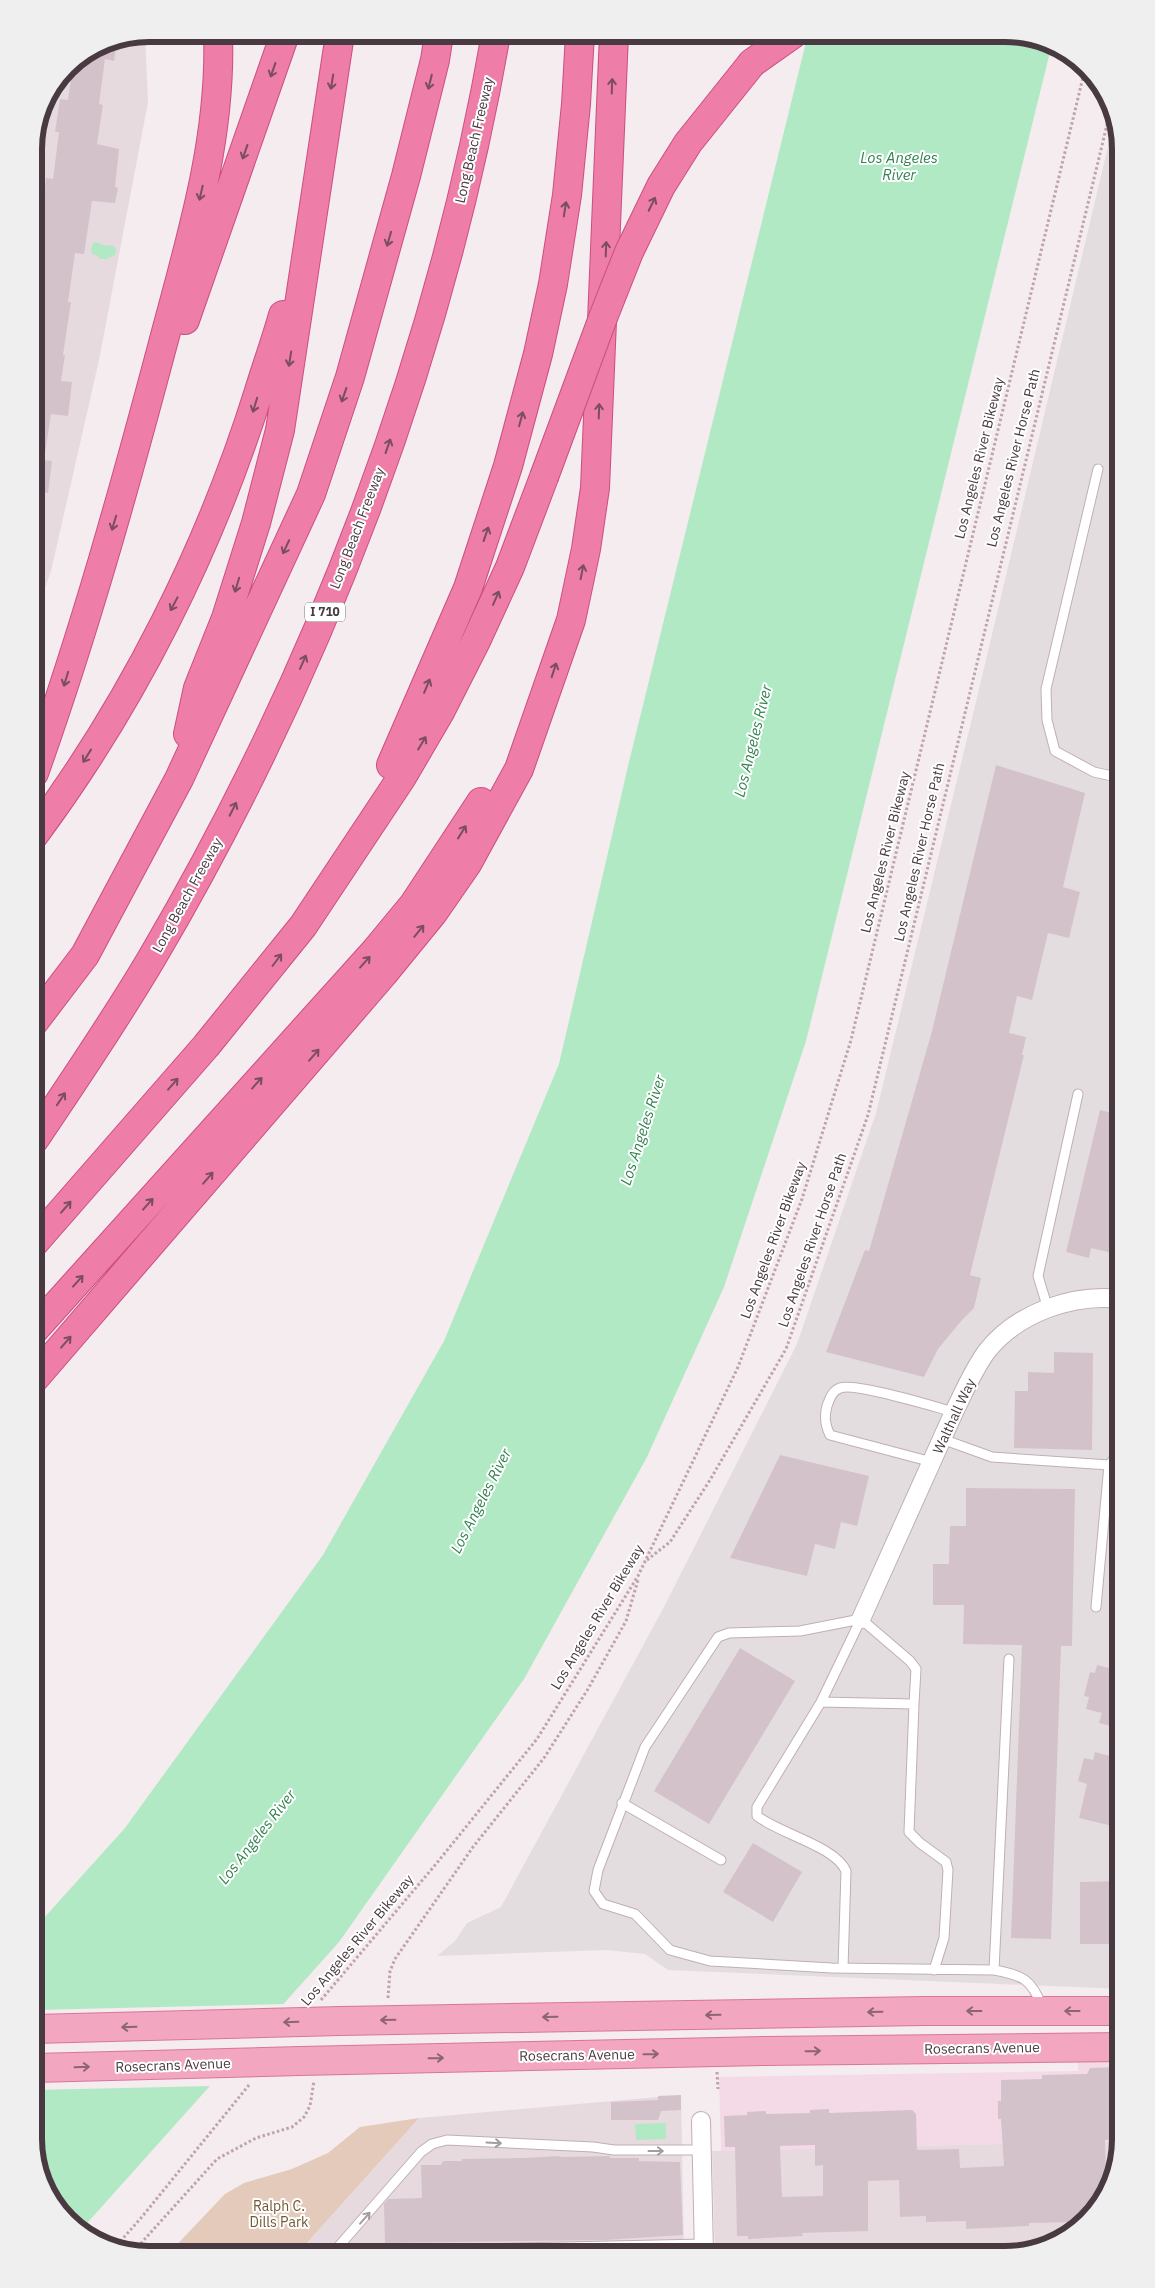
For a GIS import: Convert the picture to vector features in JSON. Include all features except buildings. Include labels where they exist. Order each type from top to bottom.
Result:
[{"type":"highway","points":[[43,749],[60,700],[128,477],[188,248],[206,170],[217,93],[218,43]]},
{"type":"highway","points":[[128,477],[213,246],[282,43]]},
{"type":"highway","points":[[179,779],[198,688],[226,618],[271,468],[280,430],[339,43]]},
{"type":"highway","points":[[43,1011],[85,955],[179,779],[311,494],[350,377],[404,186],[438,43]]},
{"type":"highway","name":"Long Beach Freeway","points":[[43,1127],[90,1057],[152,958],[208,858],[275,725],[323,616],[374,487],[416,362],[454,229],[494,43]]},
{"type":"highway","points":[[357,842],[427,686],[468,588],[508,466],[538,354],[553,284],[568,186],[579,43]]},
{"type":"highway","points":[[42,1369],[384,973],[432,913],[466,864],[519,769],[537,715],[549,688],[571,620],[586,549],[595,488],[614,43]]},
{"type":"highway","points":[[42,1233],[206,1046],[274,964],[303,926],[357,842],[402,777],[440,712],[476,641],[510,567],[604,315],[629,252],[661,186],[688,143],[752,63],[777,43]]},
{"type":"highway","points":[[752,63],[780,43]]},
{"type":"highway","points":[[43,822],[113,715],[182,587],[228,482],[248,428],[280,326],[321,155]]},
{"type":"highway","points":[[42,1321],[376,950],[414,904],[537,715]]},
{"type":"main road","points":[[42,2029],[387,2020],[924,2011],[1112,2011]]},
{"type":"main road","name":"Rosecrans Avenue","points":[[42,2068],[765,2051],[1112,2047]]},
{"type":"street","name":"Walthall Way","points":[[861,1619],[954,1412],[986,1352],[1013,1326],[1048,1309],[1078,1301],[1112,1299]]},
{"type":"street","points":[[701,2121],[704,2246]]},
{"type":"lane","points":[[1098,469],[1046,689],[1046,720],[1055,751],[1094,772],[1112,776]]},
{"type":"lane","points":[[1048,1309],[1038,1276],[1078,1094]]},
{"type":"lane","points":[[932,1462],[830,1435],[825,1426],[826,1411],[831,1395],[842,1387],[861,1388],[954,1412]]},
{"type":"lane","points":[[942,1440],[992,1457],[1109,1465]]},
{"type":"lane","points":[[1096,1607],[1109,1465],[1112,1461]]},
{"type":"lane","points":[[843,1968],[846,1870],[844,1866],[832,1854],[767,1824],[758,1816],[757,1807],[821,1702],[861,1619]]},
{"type":"lane","points":[[861,1619],[910,1661],[916,1669],[909,1832],[920,1843],[946,1862],[948,1870],[944,1938],[934,1970]]},
{"type":"lane","points":[[861,1619],[800,1631],[729,1633],[718,1637],[645,1747],[598,1870],[594,1891],[603,1904],[635,1914],[670,1950],[710,1961],[843,1968],[994,1970],[1012,1974],[1032,1984],[1044,2012]]},
{"type":"lane","points":[[994,1970],[1010,1659]]},
{"type":"lane","points":[[821,1702],[914,1704]]},
{"type":"lane","points":[[622,1803],[721,1860]]},
{"type":"lane","points":[[340,2245],[421,2152],[432,2144],[447,2140],[614,2150],[701,2150]]},
{"type":"path","name":"Los Angeles River Bikeway","points":[[314,2008],[436,1864],[538,1739],[638,1576],[742,1358],[802,1199],[851,1040],[1083,76]]},
{"type":"path","name":"Los Angeles River Horse Path","points":[[646,1561],[670,1542],[710,1480],[786,1349],[868,1115],[1108,120]]},
{"type":"path","points":[[387,2020],[390,1971],[395,1959],[473,1848],[544,1758],[588,1689],[626,1620],[638,1576]]},
{"type":"path","points":[[140,2245],[218,2160],[256,2138],[292,2126],[304,2117],[312,2092],[308,2061]]},
{"type":"path","points":[[717,2070],[718,2089]]},
{"type":"path","points":[[120,2241],[250,2083]]},
{"type":"shaded area","points":[[145,43],[148,102],[99,360],[51,571],[43,594],[43,136],[46,122],[57,96],[79,69],[96,57],[109,51],[122,46]]},
{"type":"shaded area","points":[[1111,135],[1112,1989],[668,1970],[645,1954],[607,1950],[437,1956],[455,1941],[467,1923],[501,1907],[664,1607],[797,1344],[876,1113]]},
{"type":"shaded area","points":[[1112,2059],[1112,2141],[721,2151],[719,2077],[1078,2071],[1078,2060]]},
{"type":"shaded area","points":[[681,2095],[684,2246],[305,2245],[419,2118]]},
{"type":"shaded area","points":[[1112,2141],[1107,2173],[1101,2186],[1086,2209],[1076,2219],[1059,2231],[1040,2240],[1006,2246],[715,2246],[712,2151]]},
{"type":"green space","name":"Ralph C. Dills Park","points":[[419,2118],[305,2245],[177,2245],[225,2194],[244,2183],[292,2169],[328,2153],[360,2127]]},
{"type":"water","name":"Los Angeles River","points":[[806,43],[1012,43],[1040,48],[1050,53],[806,1041],[724,1287],[647,1457],[524,1679],[339,1942],[86,2224],[65,2204],[57,2192],[48,2173],[43,2152],[42,1920],[125,1828],[323,1555],[444,1341],[559,1064],[629,762]]},
{"type":"water","points":[[93,243],[114,246],[116,250],[115,255],[107,259],[100,259],[92,254]]},
{"type":"water","points":[[666,2123],[666,2139],[636,2140],[635,2124]]},
{"type":"pier","points":[[287,2004],[213,2086],[42,2090],[42,2010]]}]
